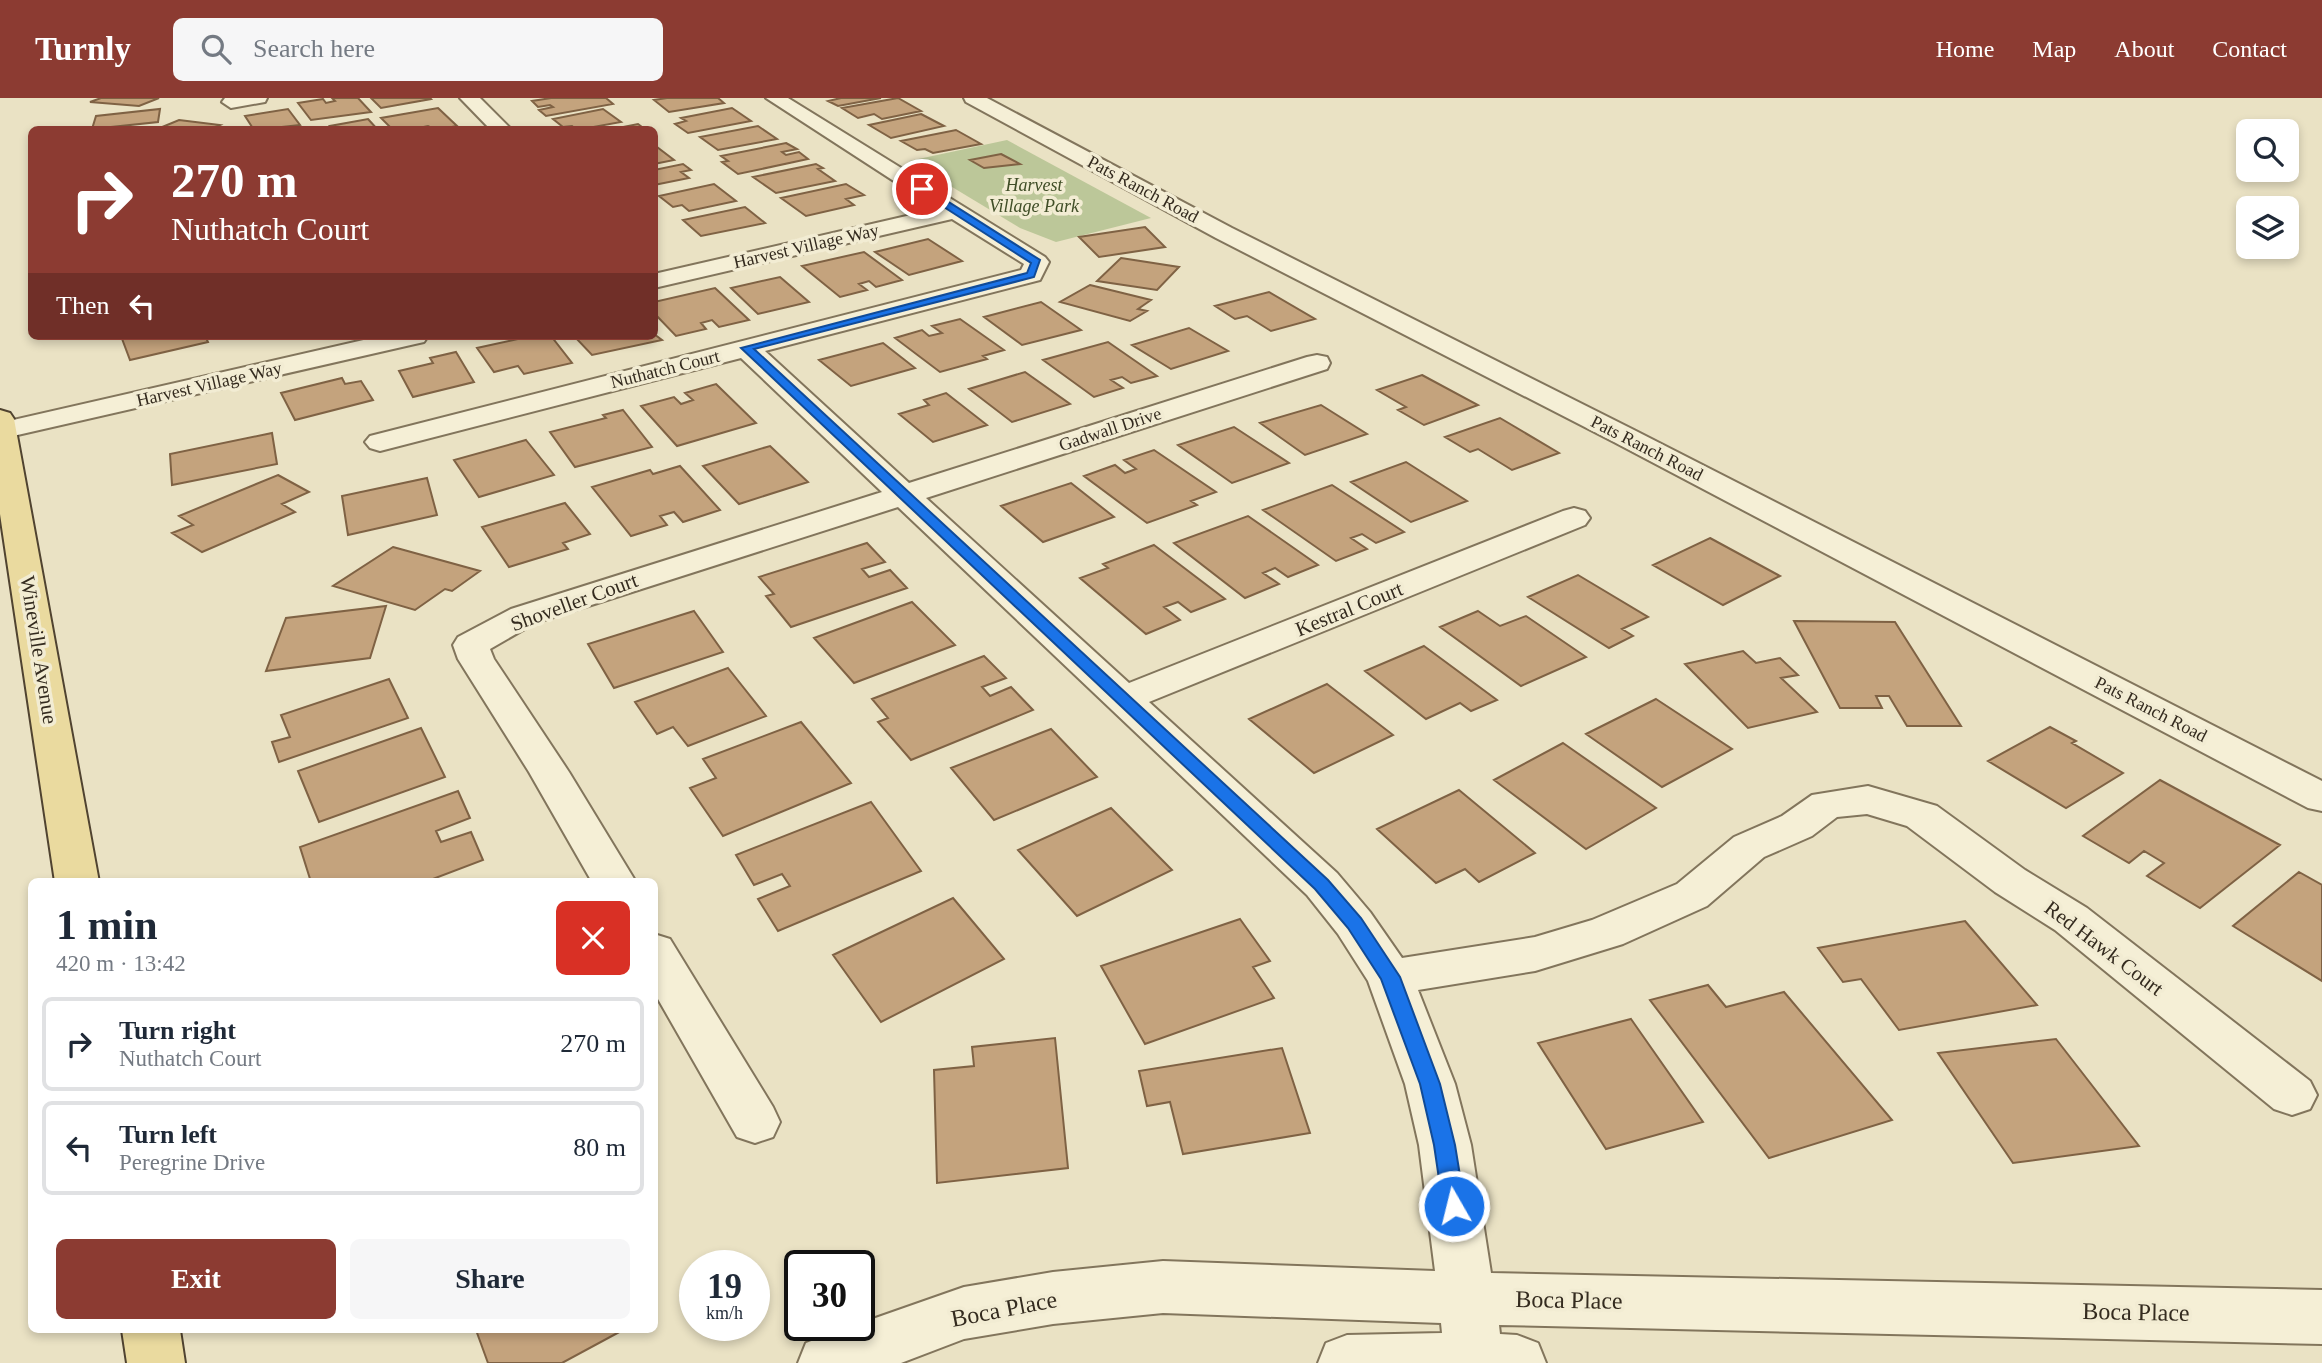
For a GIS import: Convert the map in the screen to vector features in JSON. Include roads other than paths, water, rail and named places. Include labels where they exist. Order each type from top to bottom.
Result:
[{"type":"main road","name":"Wineville Avenue","points":[[1,421],[76,878]]},
{"type":"main road","points":[[151,1333],[156,1363]]},
{"type":"street","points":[[231,102],[258,98]]},
{"type":"street","points":[[469,98],[499,126]]},
{"type":"street","points":[[775,98],[950,206]]},
{"type":"street","name":"Pats Ranch Road","points":[[973,98],[1224,233],[1624,436],[2322,797]]},
{"type":"street","name":"Harvest Village Way","points":[[658,271],[950,206]]},
{"type":"street","name":"Nuthatch Court","points":[[380,442],[1031,275],[1037,262],[950,206]]},
{"type":"street","name":"Harvest Village Way","points":[[1,421],[329,340]]},
{"type":"street","name":"Harvest Village Way","points":[[1,421],[396,340]]},
{"type":"street","points":[[746,348],[1322,884],[1354,923],[1390,977],[1430,1084],[1445,1145],[1468,1298],[1496,1362],[1347,1363]]},
{"type":"street","name":"Gadwall Drive","points":[[903,494],[1317,363]]},
{"type":"street","name":"Shoveller Court","points":[[612,878],[549,772],[476,660],[471,645],[523,616],[903,494]]},
{"type":"street","name":"Kestral Court","points":[[1124,699],[1574,518]]},
{"type":"street","name":"Red Hawk Court","points":[[1390,977],[1535,954],[1607,932],[1692,895],[1749,847],[1797,826],[1826,805],[1868,800],[1922,816],[2010,881],[2071,919],[2292,1095]]},
{"type":"street","points":[[658,958],[755,1122]]},
{"type":"street","name":"Boca Place","points":[[827,1363],[964,1314],[1053,1297],[1163,1287],[1468,1298],[2322,1317]]},
{"type":"park label","name":"Harvest Village Park","points":[[1034,196]]}]
